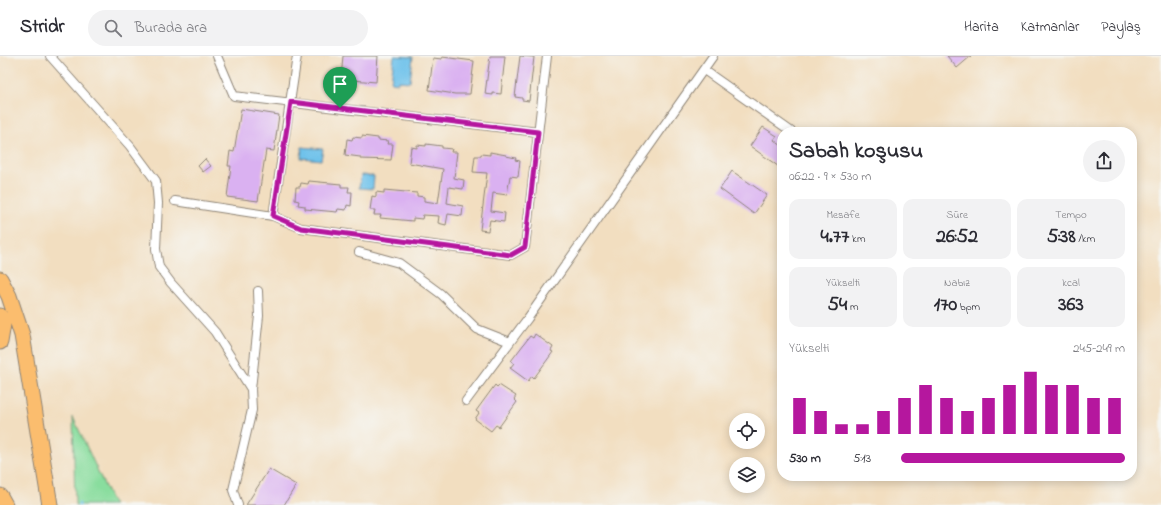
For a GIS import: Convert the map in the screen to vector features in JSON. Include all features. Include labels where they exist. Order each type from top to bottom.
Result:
[{"type":"highway","points":[[0,279],[9,296],[22,335],[50,505]]},
{"type":"highway","points":[[0,316],[3,324],[0,342]]},
{"type":"highway","points":[[0,496],[5,505]]},
{"type":"street","points":[[50,56],[130,146],[156,181],[158,203],[156,249],[159,267],[171,283],[215,332],[251,389]]},
{"type":"street","points":[[217,56],[234,96],[538,132]]},
{"type":"street","points":[[273,216],[297,56]]},
{"type":"street","points":[[175,201],[273,216],[301,228],[511,255],[525,247],[547,56]]},
{"type":"street","points":[[466,401],[510,342],[713,56]]},
{"type":"street","points":[[704,70],[785,127]]},
{"type":"street","points":[[359,252],[399,263],[441,294],[477,329],[510,342]]},
{"type":"street","points":[[238,505],[233,490],[252,410],[251,389],[259,316],[258,291]]},
{"type":"green space","points":[[73,417],[112,502],[114,505],[75,505]]},
{"type":"water","points":[[394,56],[413,57],[410,82],[391,82]]},
{"type":"water","points":[[302,147],[323,149],[321,160],[301,158]]},
{"type":"water","points":[[361,175],[374,176],[373,189],[359,188]]},
{"type":"building","points":[[343,56],[378,56],[376,82],[341,79]]},
{"type":"building","points":[[490,56],[505,56],[501,94],[485,94]]},
{"type":"building","points":[[520,56],[534,57],[529,101],[515,97]]},
{"type":"building","points":[[947,56],[971,56],[957,68]]},
{"type":"building","points":[[442,57],[474,61],[470,94],[455,94],[429,90],[433,58],[442,59]]},
{"type":"building","points":[[241,109],[279,115],[274,151],[266,150],[258,201],[227,197],[231,166],[228,166],[230,151],[234,152]]},
{"type":"building","points":[[763,127],[777,136],[774,140],[777,142],[777,165],[750,146]]},
{"type":"building","points":[[362,136],[378,138],[378,140],[388,141],[387,144],[393,144],[391,160],[360,159],[360,157],[345,155],[347,139],[352,140],[353,137],[362,138]]},
{"type":"building","points":[[426,144],[442,146],[442,148],[452,149],[451,152],[457,152],[454,178],[464,180],[463,189],[449,187],[447,203],[463,206],[462,216],[448,214],[446,225],[438,223],[439,216],[423,215],[422,219],[413,218],[413,221],[380,218],[381,215],[374,215],[375,210],[370,210],[372,196],[376,197],[376,192],[384,193],[384,190],[417,193],[417,196],[424,197],[424,201],[438,203],[443,169],[409,163],[411,147],[417,148],[417,145],[426,146]]},
{"type":"building","points":[[490,152],[516,158],[515,160],[520,161],[518,177],[510,176],[507,195],[493,193],[491,211],[505,213],[504,222],[490,220],[488,231],[480,230],[487,173],[473,172],[475,156],[481,156],[481,154],[490,155]]},
{"type":"building","points":[[205,159],[211,166],[203,172],[198,166]]},
{"type":"building","points":[[732,171],[767,195],[754,214],[720,189]]},
{"type":"building","points":[[309,181],[341,184],[341,187],[349,187],[348,192],[352,192],[351,206],[347,205],[346,210],[338,209],[337,212],[305,209],[305,206],[298,205],[299,201],[295,200],[296,187],[300,187],[301,183],[308,184]]},
{"type":"building","points":[[535,334],[553,347],[551,351],[553,352],[534,378],[532,376],[528,381],[510,368],[514,363],[511,361],[530,336],[533,338]]},
{"type":"building","points":[[495,385],[497,387],[499,385],[516,396],[514,399],[517,402],[499,427],[496,425],[491,431],[475,419],[479,413],[476,411]]},
{"type":"building","points":[[269,469],[296,485],[284,505],[246,505]]},
{"type":"route","points":[[291,102],[340,108],[538,132],[525,247],[511,255],[301,228],[273,216],[291,102]]}]
